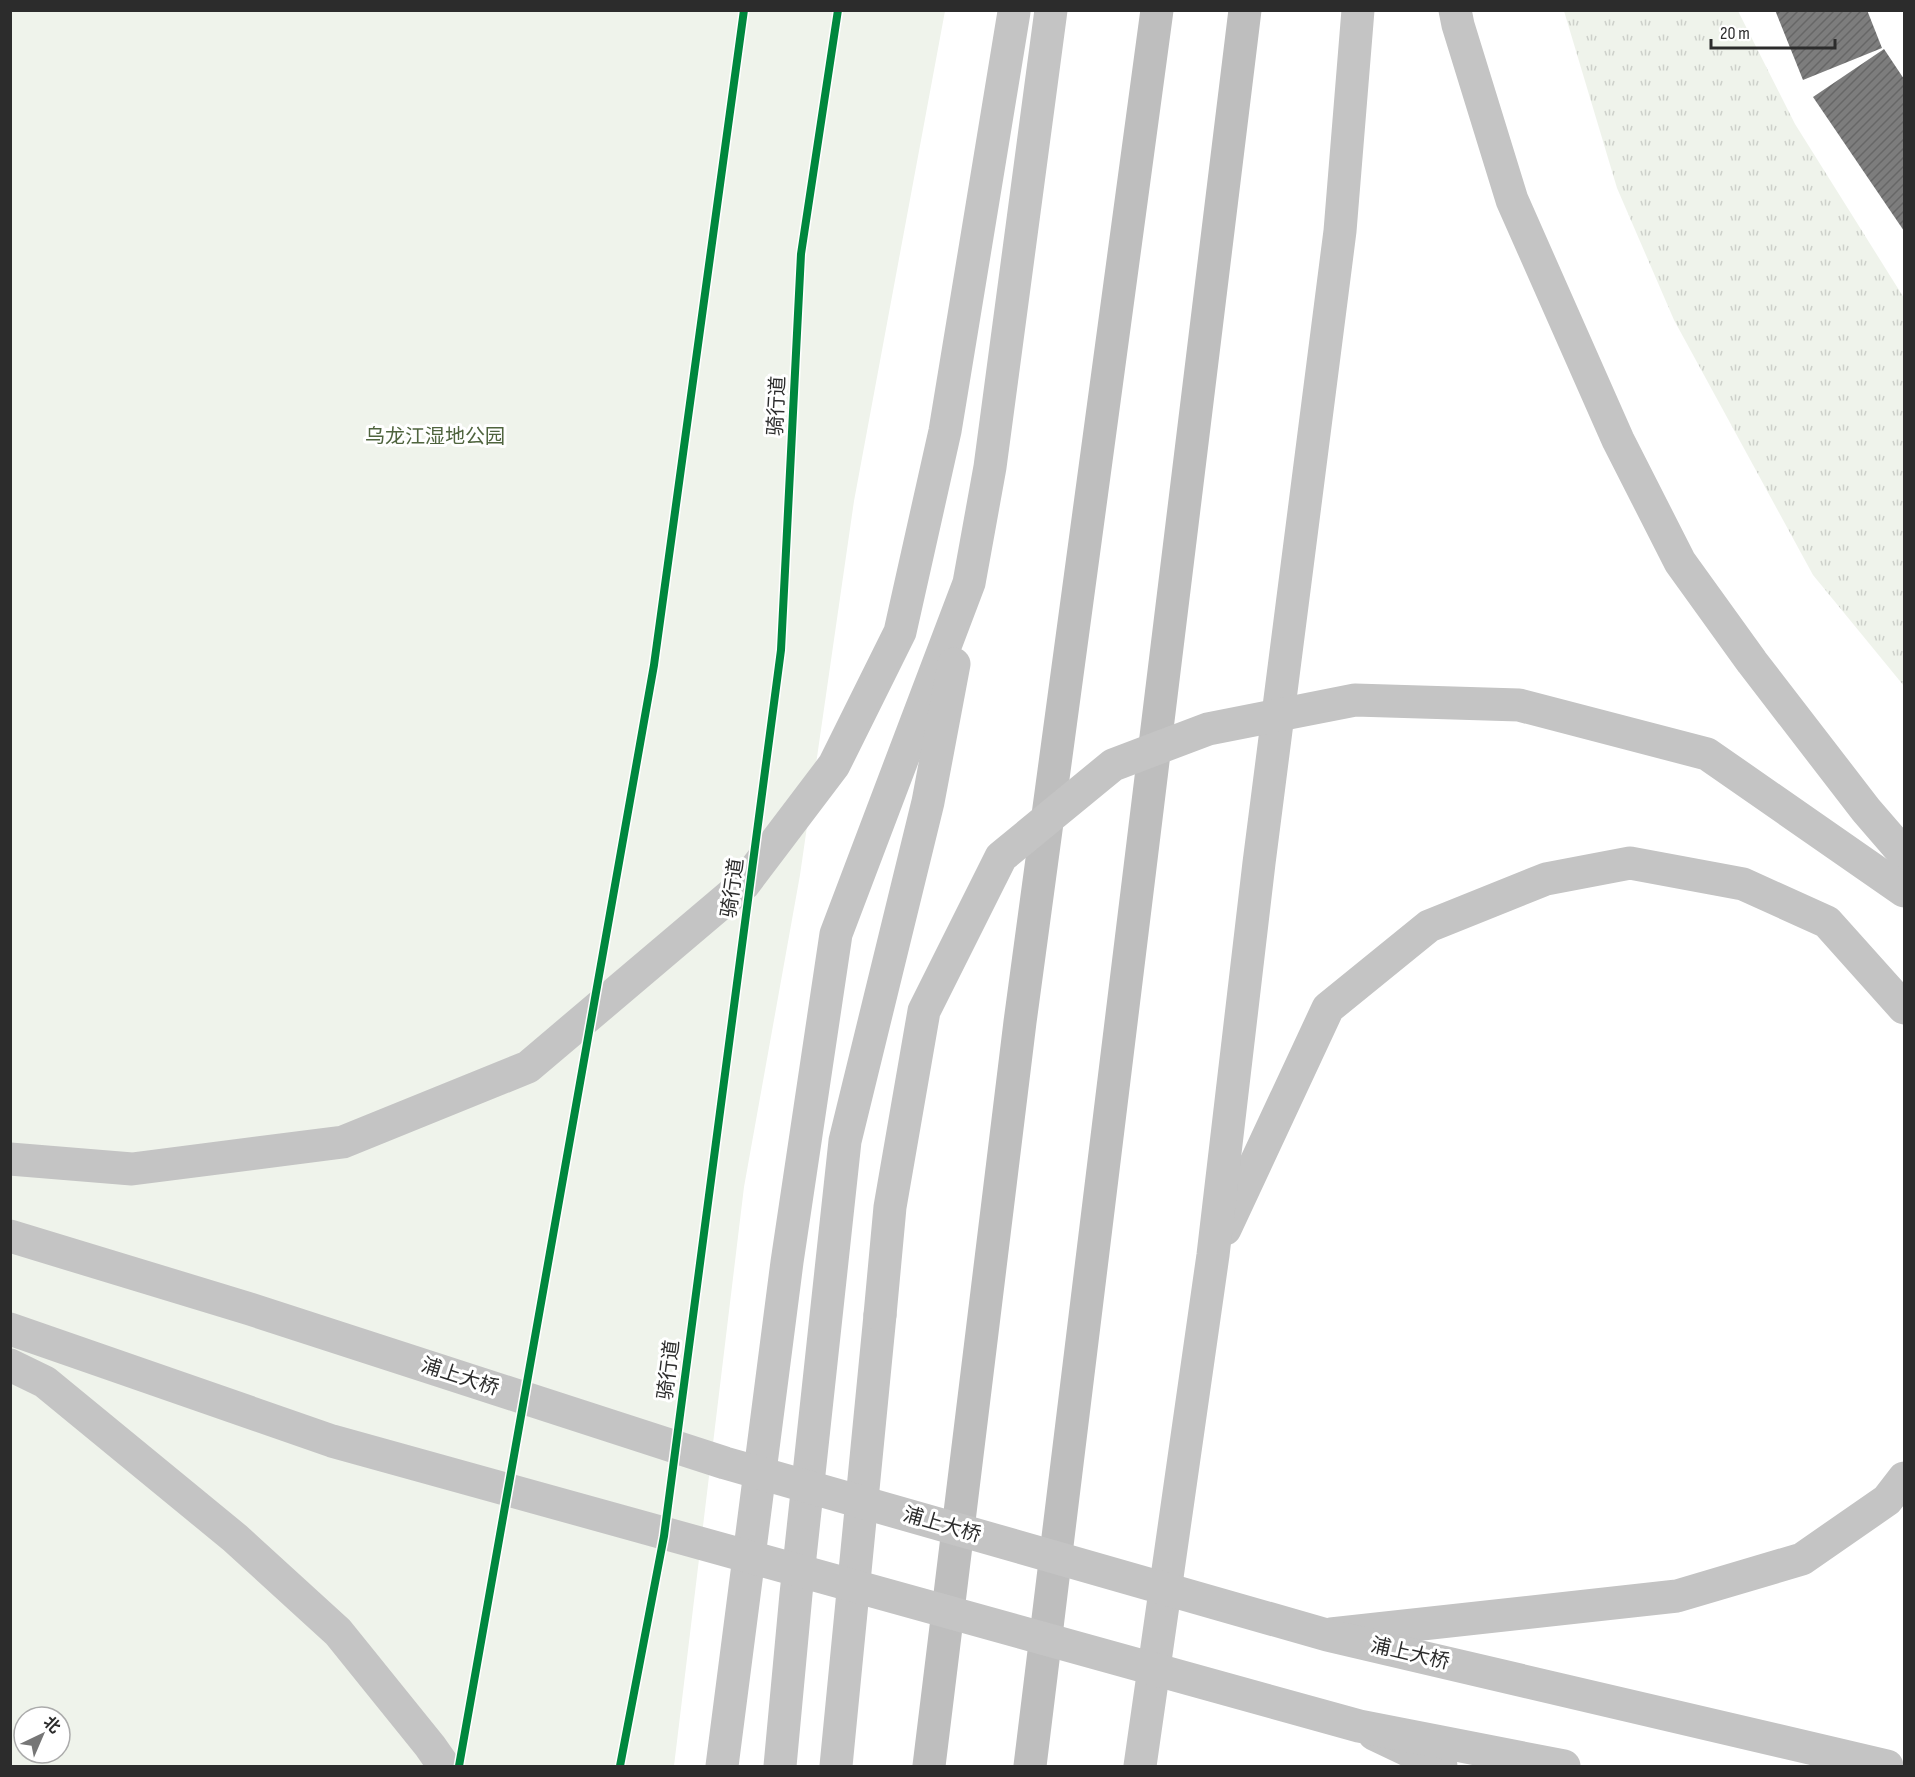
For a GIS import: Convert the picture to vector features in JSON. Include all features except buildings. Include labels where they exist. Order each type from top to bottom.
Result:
[{"type":"highway","points":[[929,1767],[1021,1010],[1157,10]]},
{"type":"highway","points":[[1030,1767],[1245,10]]},
{"type":"main road","points":[[780,1767],[845,1141],[928,802],[969,583],[990,467],[1051,10]]},
{"type":"main road","points":[[1143,1757],[1213,1255],[1258,875],[1340,231],[1358,10]]},
{"type":"main road","points":[[10,1159],[132,1169],[343,1143],[528,1067],[744,884],[834,765],[900,632],[945,431],[1014,11]]},
{"type":"main road","points":[[1457,18],[1512,200],[1618,440],[1680,562],[1752,662],[1866,810],[1905,854]]},
{"type":"main road","points":[[722,1767],[787,1262],[836,934],[969,583]]},
{"type":"main road","points":[[836,1767],[891,1207],[924,1011],[1001,857],[1113,765],[1208,729],[1355,700],[1519,705],[1707,754],[1905,891]]},
{"type":"main road","points":[[1213,1255],[1328,1008],[1430,926],[1546,879],[1630,863],[1743,884],[1827,922],[1905,1008]]},
{"type":"main road","name":"浦上大桥","points":[[10,1236],[250,1309],[725,1463],[1327,1635],[1887,1767]]},
{"type":"main road","points":[[10,1329],[332,1441],[1359,1726],[1564,1767]]},
{"type":"main road","points":[[10,1365],[45,1382],[235,1538],[338,1632],[430,1746],[444,1767]]},
{"type":"main road","points":[[1327,1635],[1677,1596],[1803,1559],[1887,1500],[1905,1478]]},
{"type":"main road","points":[[1359,1726],[1441,1767]]},
{"type":"path","points":[[602,958],[654,665],[744,10]]},
{"type":"path","points":[[529,1368],[583,1064]]},
{"type":"path","points":[[513,1462],[519,1427]]},
{"type":"path","points":[[465,1731],[502,1521]]},
{"type":"green space","name":"乌龙江湿地公园","points":[[11,11],[945,11],[854,501],[800,875],[744,1187],[674,1766],[11,1766]]},
{"type":"green space","points":[[1564,11],[1738,11],[1795,124],[1904,298],[1904,686],[1813,575],[1674,320],[1617,188]]},
{"type":"cycle path","points":[[459,1766],[654,665],[744,10]]},
{"type":"cycle path","name":"骑行道","points":[[620,1766],[664,1536],[781,650],[801,254],[838,10]]}]
